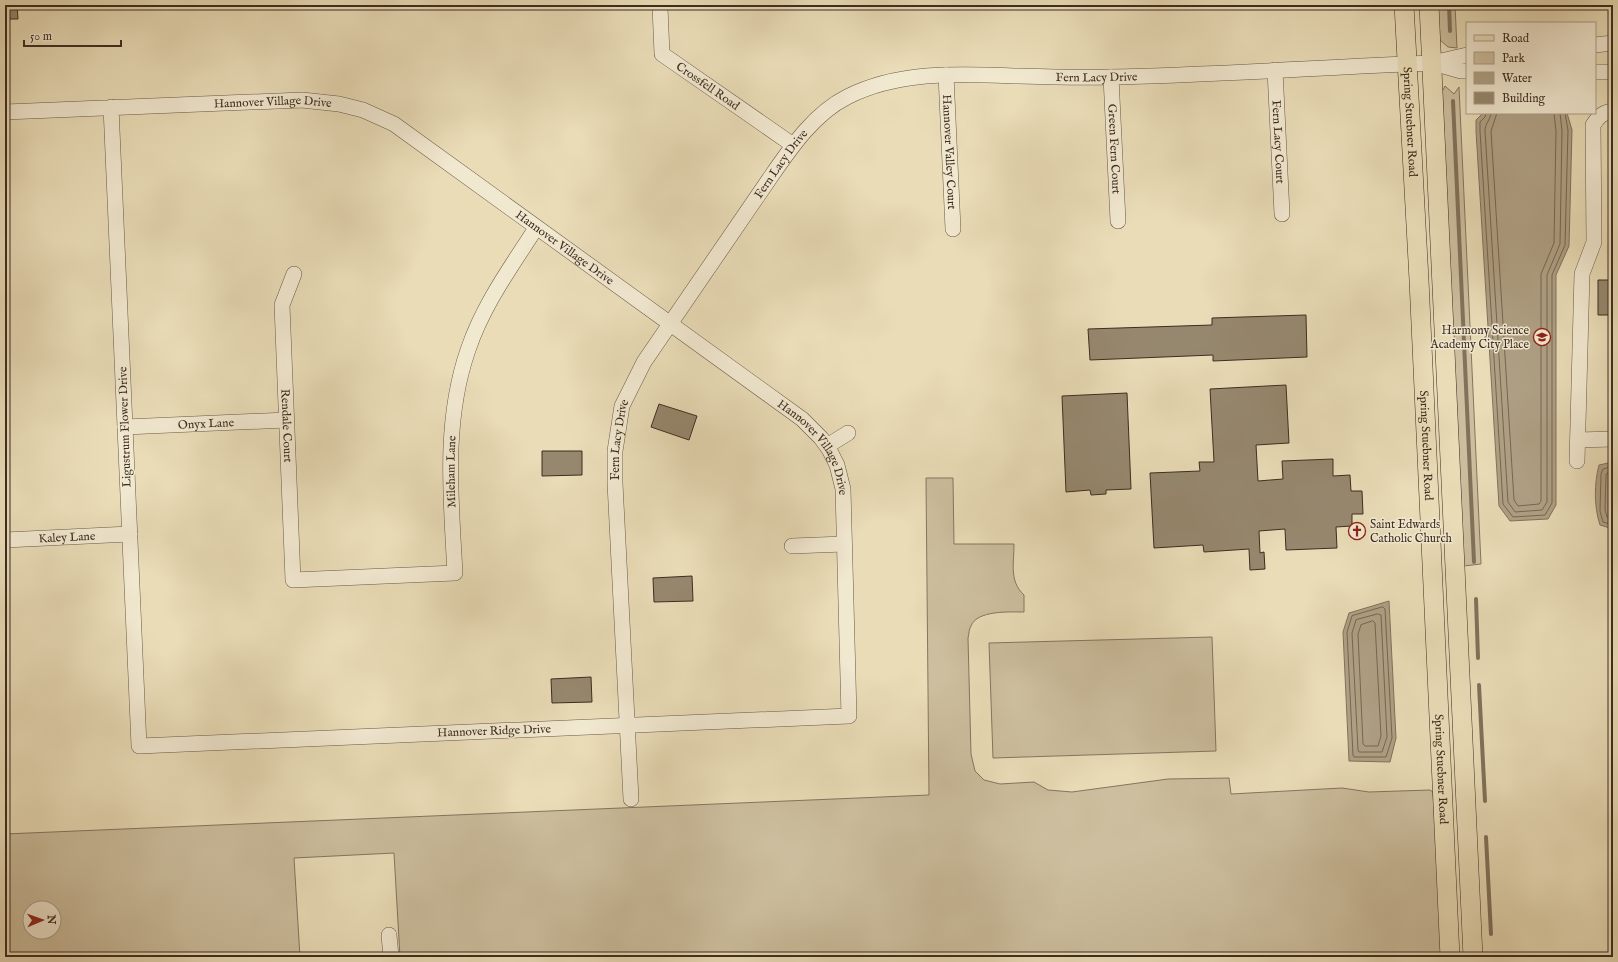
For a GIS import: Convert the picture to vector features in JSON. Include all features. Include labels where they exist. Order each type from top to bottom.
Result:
[{"type":"main road","name":"Spring Stuebner Road","points":[[1404,5],[1419,280],[1450,957]]},
{"type":"main road","name":"Spring Stuebner Road","points":[[1429,5],[1473,957]]},
{"type":"main road","points":[[1419,280],[1442,279]]},
{"type":"main road","points":[[1432,576],[1455,575]]},
{"type":"main road","points":[[1442,782],[1465,781]]},
{"type":"street","name":"Crossfell Road","points":[[660,8],[662,54],[793,145]]},
{"type":"street","points":[[1596,45],[1613,43]]},
{"type":"street","points":[[1432,63],[1466,55]]},
{"type":"street","name":"Fern Lacy Drive","points":[[631,799],[614,451],[622,406],[644,362],[793,145],[807,129],[827,111],[846,97],[874,86],[910,77],[946,75],[1111,77],[1432,63]]},
{"type":"street","points":[[1432,63],[1466,71]]},
{"type":"street","name":"Fern Lacy Court","points":[[1276,70],[1282,214]]},
{"type":"street","points":[[1596,72],[1613,72]]},
{"type":"street","name":"Hannover Valley Court","points":[[946,75],[953,229]]},
{"type":"street","name":"Green Fern Court","points":[[1111,77],[1118,221]]},
{"type":"street","name":"Hannover Village Drive","points":[[5,112],[302,100],[328,101],[363,110],[394,124],[802,419],[827,446],[837,465],[843,489],[848,716]]},
{"type":"street","name":"Ligustrum Flower Drive","points":[[111,108],[139,746]]},
{"type":"street","points":[[1577,461],[1582,274],[1594,242],[1593,125],[1598,117],[1607,112],[1613,111]]},
{"type":"street","name":"Mileham Lane","points":[[293,580],[455,573],[450,456],[457,391],[468,349],[484,312],[493,295],[536,228]]},
{"type":"street","name":"Rendale Court","points":[[293,580],[282,305],[294,274]]},
{"type":"street","name":"Onyx Lane","points":[[125,428],[286,420]]},
{"type":"street","points":[[827,446],[848,433]]},
{"type":"street","points":[[1578,440],[1613,439]]},
{"type":"street","name":"Kaley Lane","points":[[5,540],[130,534]]},
{"type":"street","points":[[792,546],[844,544]]},
{"type":"street","name":"Hannover Ridge Drive","points":[[139,746],[848,716]]},
{"type":"street","points":[[389,935],[392,957]]},
{"type":"green space","points":[[604,5],[672,5],[604,8]]},
{"type":"green space","points":[[1437,5],[1455,5],[1457,48],[1448,47],[1439,39]]},
{"type":"green space","points":[[1445,86],[1454,94],[1459,87],[1481,564],[1464,566],[1442,92]]},
{"type":"green space","points":[[926,478],[953,478],[954,544],[1014,544],[1014,578],[1019,590],[1024,595],[1024,612],[994,613],[980,617],[974,621],[969,630],[971,754],[975,771],[984,780],[1000,784],[1034,782],[1048,790],[1072,792],[1168,779],[1229,778],[1231,794],[1342,788],[1369,792],[1430,790],[1433,792],[1444,957],[400,957],[394,853],[294,858],[300,957],[5,957],[5,834],[929,795]]},
{"type":"green space","points":[[1212,637],[1216,751],[993,758],[989,643]]},
{"type":"water","points":[[1482,114],[1567,114],[1572,130],[1569,246],[1556,275],[1556,505],[1548,519],[1510,521],[1499,506],[1476,120]]},
{"type":"water","points":[[1613,462],[1613,529],[1600,525],[1595,495],[1599,465]]},
{"type":"water","points":[[1389,601],[1396,738],[1390,762],[1349,761],[1343,632],[1349,613]]},
{"type":"building","points":[[5,5],[17,5],[18,19],[5,19]]},
{"type":"building","points":[[1598,280],[1613,280],[1613,315],[1598,315]]},
{"type":"building","points":[[1306,315],[1307,357],[1213,361],[1213,355],[1090,360],[1088,329],[1212,325],[1212,318]]},
{"type":"building","points":[[1286,385],[1289,443],[1256,445],[1258,481],[1283,479],[1282,461],[1333,459],[1333,476],[1350,475],[1351,491],[1362,491],[1363,514],[1352,514],[1352,526],[1336,527],[1337,548],[1286,550],[1285,529],[1259,531],[1260,553],[1264,552],[1265,569],[1250,570],[1249,549],[1204,552],[1203,545],[1154,548],[1150,473],[1200,471],[1199,462],[1214,462],[1210,389]]},
{"type":"building","points":[[1127,393],[1131,489],[1106,490],[1106,494],[1091,495],[1090,490],[1066,492],[1062,396]]},
{"type":"building","points":[[659,404],[697,416],[689,440],[651,427]]},
{"type":"building","points":[[542,451],[582,451],[582,475],[542,476]]},
{"type":"building","points":[[692,576],[693,601],[654,602],[653,578]]},
{"type":"building","points":[[591,677],[592,702],[552,703],[551,679]]},
{"type":"waterway","points":[[1449,5],[1450,31]]},
{"type":"waterway","points":[[1453,101],[1474,562]]},
{"type":"waterway","points":[[1476,599],[1478,658]]},
{"type":"waterway","points":[[1479,685],[1485,801]]},
{"type":"waterway","points":[[1486,837],[1491,934]]},
{"type":"waterway","points":[[1607,957],[1613,957]]},
{"type":"place","name":"Harmony Science Academy City Place","points":[[1542,337]]},
{"type":"place","name":"Saint Edwards Catholic Church","points":[[1357,531]]}]
